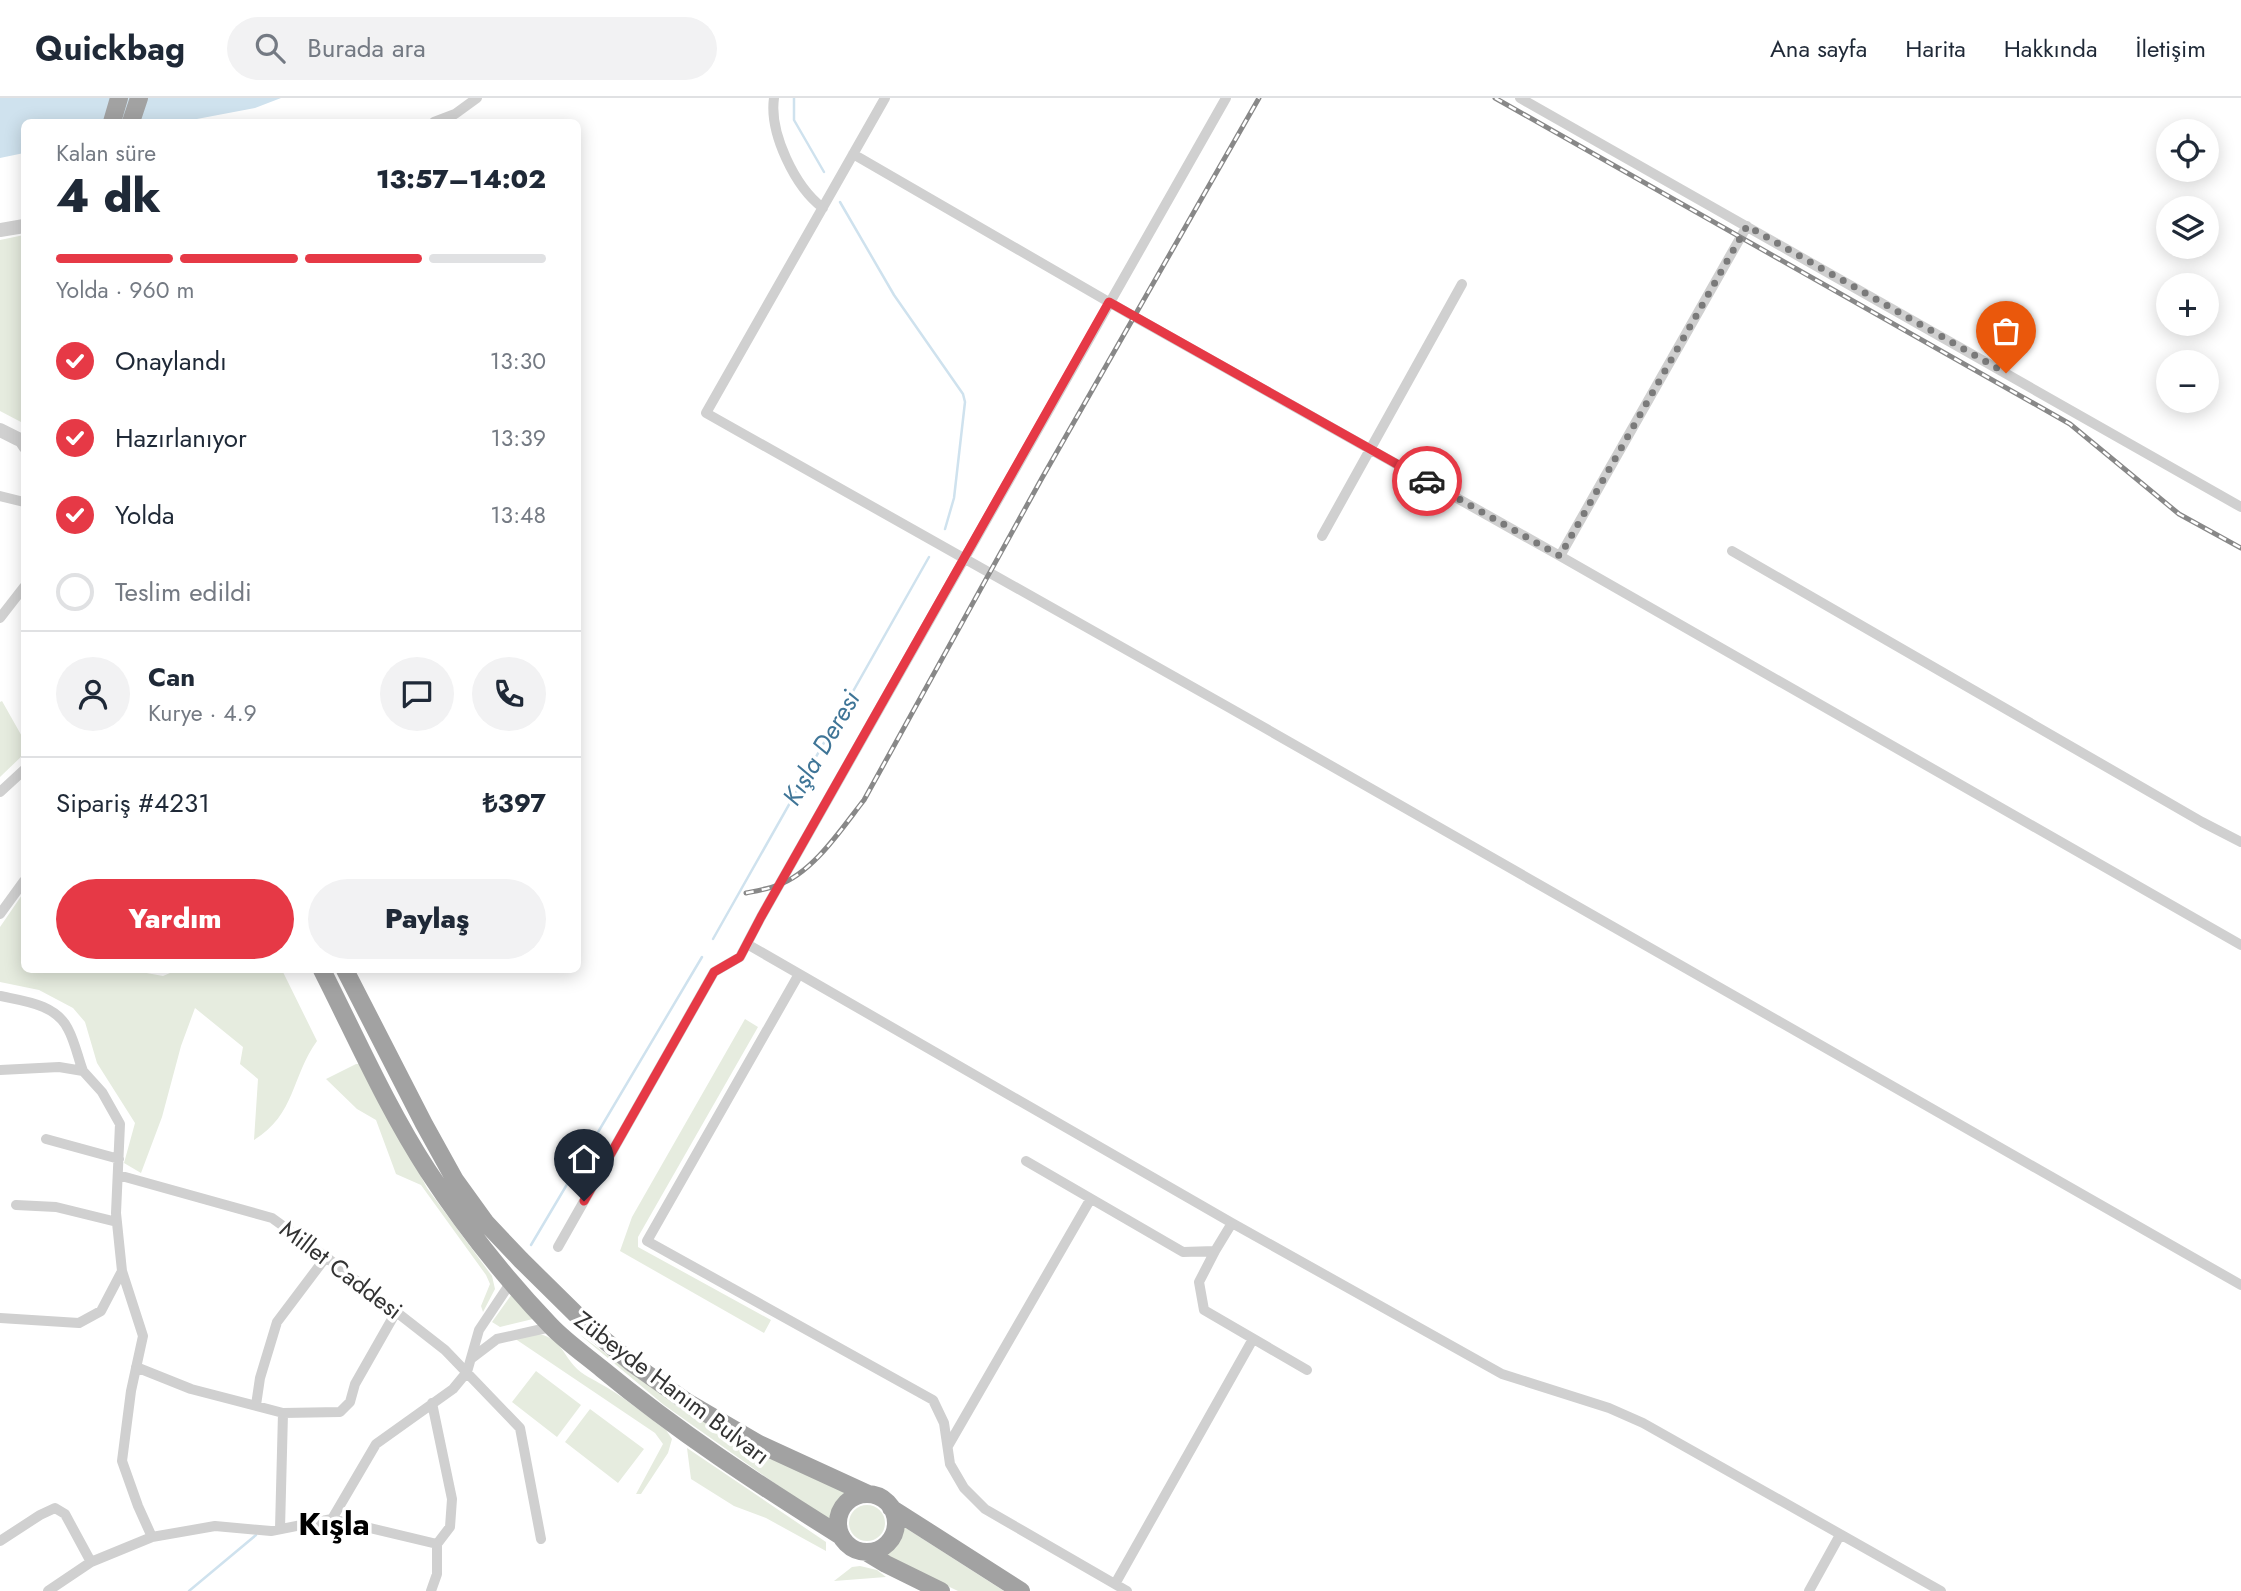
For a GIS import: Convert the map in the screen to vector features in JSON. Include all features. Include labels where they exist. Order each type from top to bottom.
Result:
[{"type":"highway","points":[[113,119],[119,98]]},
{"type":"highway","points":[[132,119],[139,98]]},
{"type":"highway","name":"Zübeyde Hanım Bulvarı","points":[[324,973],[427,1170],[494,1263],[551,1327],[683,1432],[841,1536],[852,1548],[866,1552],[941,1591]]},
{"type":"highway","name":"Zübeyde Hanım Bulvarı","points":[[347,973],[455,1180],[486,1223],[521,1261],[601,1338],[687,1402],[759,1444],[885,1501],[891,1508],[1021,1591]]},
{"type":"highway","points":[[841,1536],[838,1526],[843,1507],[849,1500],[868,1494]]},
{"type":"highway","points":[[866,1552],[883,1547],[894,1533],[896,1525],[891,1508]]},
{"type":"street","points":[[442,119],[455,114],[477,98]]},
{"type":"street","points":[[774,98],[778,138],[807,193],[823,208]]},
{"type":"street","points":[[885,98],[706,414],[2241,1284]]},
{"type":"street","points":[[558,1247],[714,972],[740,957],[1226,98]]},
{"type":"street","points":[[1520,98],[2241,507]]},
{"type":"street","points":[[853,154],[2241,945]]},
{"type":"street","points":[[0,230],[21,226]]},
{"type":"street","points":[[1560,556],[1747,226]]},
{"type":"street","points":[[1322,536],[1462,284]]},
{"type":"street","points":[[0,430],[21,442]]},
{"type":"street","points":[[0,496],[21,501]]},
{"type":"street","points":[[1732,551],[2241,842]]},
{"type":"street","points":[[0,618],[21,591]]},
{"type":"street","points":[[0,792],[21,773]]},
{"type":"street","points":[[0,914],[21,885]]},
{"type":"street","points":[[747,944],[1232,1223],[1502,1374],[1609,1408],[1643,1423],[1941,1591]]},
{"type":"street","points":[[799,974],[648,1241],[933,1400],[944,1423],[950,1464],[964,1488],[985,1509],[1127,1591]]},
{"type":"street","points":[[0,996],[42,1006],[63,1021],[69,1029],[83,1072],[102,1092],[120,1124],[117,1222],[122,1271],[143,1336],[131,1391],[122,1461],[152,1537]]},
{"type":"street","points":[[0,1070],[59,1067],[83,1072]]},
{"type":"street","points":[[46,1139],[119,1159]]},
{"type":"street","points":[[1026,1161],[1183,1252],[1215,1251]]},
{"type":"street","name":"Millet Caddesi","points":[[118,1175],[272,1218],[445,1350],[520,1427],[541,1539]]},
{"type":"street","points":[[948,1446],[1090,1200]]},
{"type":"street","points":[[16,1205],[55,1207],[117,1222]]},
{"type":"street","points":[[1232,1223],[1199,1282],[1205,1310],[1307,1370]]},
{"type":"street","points":[[256,1405],[260,1378],[276,1322],[326,1257]]},
{"type":"street","points":[[0,1318],[79,1323],[101,1311],[122,1271]]},
{"type":"street","points":[[332,1520],[376,1444],[453,1389],[467,1372],[479,1330],[511,1282]]},
{"type":"street","points":[[136,1367],[191,1389],[284,1413],[340,1412],[349,1402],[355,1384],[397,1312]]},
{"type":"street","points":[[472,1358],[497,1339],[551,1327]]},
{"type":"street","points":[[1115,1584],[1253,1339]]},
{"type":"street","points":[[431,1591],[438,1574],[437,1544],[450,1527],[452,1499],[432,1404]]},
{"type":"street","points":[[280,1530],[284,1413]]},
{"type":"street","points":[[0,1541],[55,1508],[65,1514],[91,1562]]},
{"type":"street","points":[[48,1591],[91,1562],[152,1537],[215,1526],[271,1531],[332,1520],[437,1544]]},
{"type":"street","points":[[1809,1591],[1840,1535]]},
{"type":"shaded area","points":[[21,236],[21,422],[0,411],[0,240]]},
{"type":"shaded area","points":[[2,701],[21,735],[21,757],[0,777]]},
{"type":"shaded area","points":[[21,896],[21,973],[146,973],[163,976],[170,973],[283,973],[317,1041],[286,1107],[268,1130],[254,1140],[258,1079],[240,1064],[243,1047],[195,1008],[181,1046],[162,1117],[141,1173],[124,1163],[135,1123],[97,1063],[85,1022],[73,1008],[39,990],[0,982],[0,927]]},
{"type":"shaded area","points":[[745,1019],[758,1027],[638,1237],[638,1247],[771,1320],[764,1333],[620,1251],[632,1217]]},
{"type":"shaded area","points":[[361,1064],[364,1069],[427,1188],[492,1276],[495,1289],[483,1312],[481,1306],[490,1284],[486,1275],[421,1185],[396,1174],[376,1120],[357,1109],[326,1079]]},
{"type":"shaded area","points":[[512,1294],[533,1319],[500,1327],[492,1322]]},
{"type":"shaded area","points":[[532,1333],[551,1339],[577,1369],[625,1399],[666,1430],[672,1439],[668,1453],[641,1494],[636,1494],[663,1444],[655,1433],[511,1336]]},
{"type":"shaded area","points":[[579,1334],[668,1399],[848,1493],[834,1511],[831,1523],[664,1405]]},
{"type":"shaded area","points":[[536,1371],[581,1405],[557,1437],[512,1402]]},
{"type":"shaded area","points":[[590,1409],[644,1449],[618,1483],[565,1442]]},
{"type":"shaded area","points":[[687,1448],[826,1542],[826,1551],[766,1518],[734,1506],[691,1479]]},
{"type":"shaded area","points":[[867,1505],[880,1510],[885,1523],[880,1536],[867,1541],[854,1536],[849,1523],[854,1510]]},
{"type":"shaded area","points":[[901,1525],[1004,1591],[958,1591],[883,1555],[896,1542]]},
{"type":"shaded area","points":[[852,1567],[877,1570],[886,1577],[834,1581]]},
{"type":"water","points":[[0,98],[281,98],[255,108],[197,119],[21,119],[21,154],[0,158]]},
{"type":"waterway","name":"Kışla Deresi","points":[[794,98],[794,120],[824,172]]},
{"type":"waterway","name":"Kışla Deresi","points":[[840,202],[894,295],[963,394],[965,402],[954,498],[945,529]]},
{"type":"waterway","name":"Kışla Deresi","points":[[713,939],[929,557]]},
{"type":"waterway","name":"Kışla Deresi","points":[[531,1245],[702,957]]},
{"type":"waterway","name":"Kışla Deresi","points":[[189,1591],[256,1535]]},
{"type":"railway","points":[[746,893],[778,885],[803,871],[826,848],[864,800],[1042,478],[1259,98]]},
{"type":"railway","points":[[1495,98],[2070,424],[2179,514],[2241,548]]},
{"type":"way so far","points":[[1427,481],[1560,556],[1747,226],[2006,373]]},
{"type":"district","name":"Kışla","points":[[334,1524]]},
{"type":"route","points":[[584,1201],[714,972],[740,957],[1109,302],[1427,481]]}]
